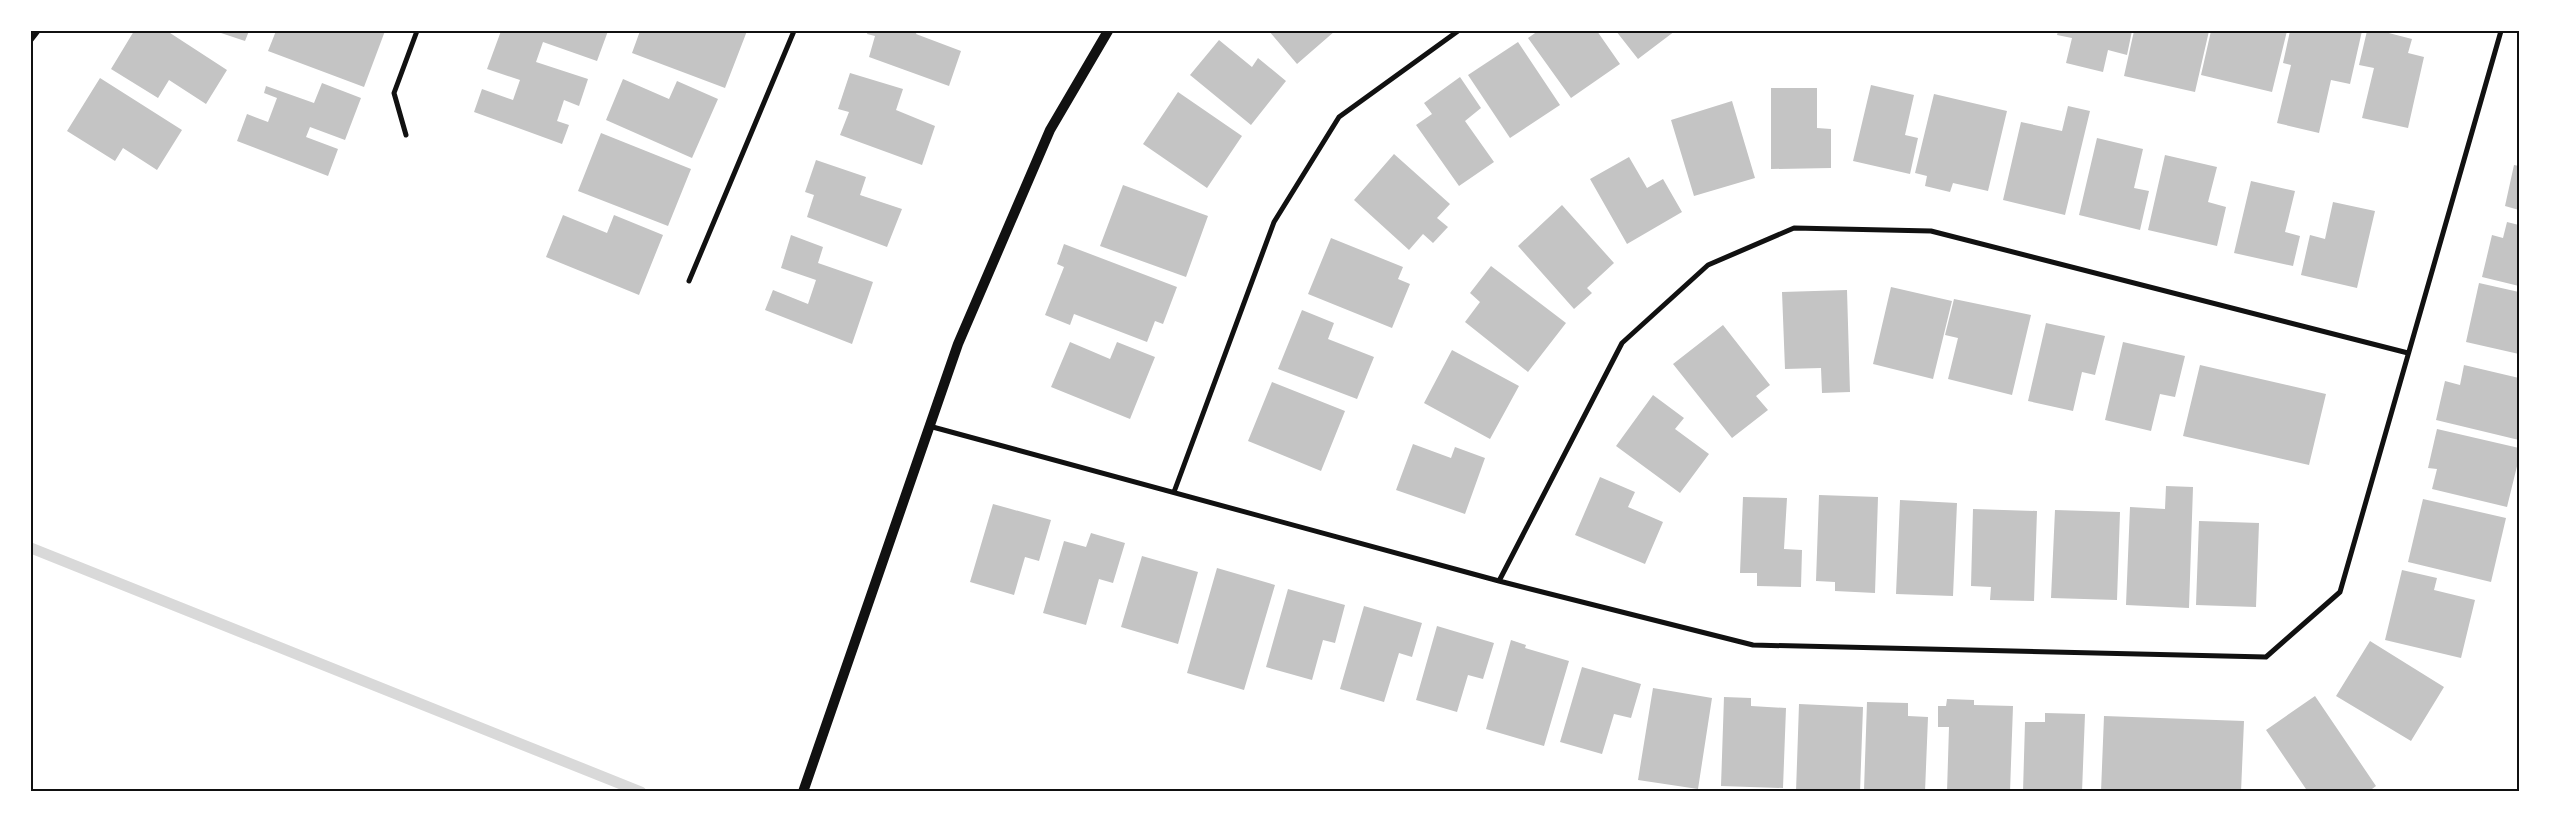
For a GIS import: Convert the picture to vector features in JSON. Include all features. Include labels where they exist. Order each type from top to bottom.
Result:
[{"type":"main road","points":[[803,792],[928,426],[986,274],[1050,130],[1108,31]]},
{"type":"street","points":[[31,40],[38,31]]},
{"type":"street","points":[[406,136],[394,92],[417,31]]},
{"type":"street","points":[[689,281],[794,31]]},
{"type":"street","points":[[1174,492],[1274,222],[1339,116],[1458,31]]},
{"type":"street","points":[[928,426],[1499,581],[1753,645],[2266,657],[2340,592],[2501,31]]},
{"type":"street","points":[[1499,581],[1622,343],[1708,265],[1794,228],[1931,231],[2408,353]]},
{"type":"building","points":[[134,31],[167,31],[227,70],[206,104],[169,80],[158,98],[111,69]]},
{"type":"building","points":[[215,31],[249,31],[245,41]]},
{"type":"building","points":[[276,31],[385,31],[364,87],[268,51]]},
{"type":"building","points":[[501,31],[608,31],[597,61],[543,42],[536,62],[588,79],[579,106],[564,100],[557,121],[569,125],[562,144],[474,112],[482,89],[513,100],[520,80],[487,69]]},
{"type":"building","points":[[640,31],[747,31],[725,88],[632,53]]},
{"type":"building","points":[[868,31],[917,31],[916,34],[961,51],[949,86],[869,57],[875,36],[867,34]]},
{"type":"building","points":[[1269,31],[1335,31],[1297,64]]},
{"type":"building","points":[[1538,31],[1597,31],[1620,64],[1571,98],[1528,38]]},
{"type":"building","points":[[1616,31],[1675,31],[1638,59]]},
{"type":"building","points":[[2058,31],[2132,31],[2127,55],[2108,50],[2103,72],[2066,63],[2072,38],[2057,35]]},
{"type":"building","points":[[2134,31],[2209,31],[2195,92],[2124,76]]},
{"type":"building","points":[[2211,31],[2287,31],[2272,92],[2201,75]]},
{"type":"building","points":[[2290,31],[2362,31],[2350,84],[2331,80],[2319,133],[2277,123],[2291,65],[2283,63]]},
{"type":"building","points":[[2367,31],[2381,31],[2412,39],[2408,53],[2424,57],[2408,128],[2362,118],[2374,68],[2359,65]]},
{"type":"building","points":[[1219,40],[1252,67],[1258,58],[1286,81],[1251,125],[1190,75]]},
{"type":"building","points":[[1518,42],[1560,105],[1510,138],[1468,75]]},
{"type":"building","points":[[850,73],[903,89],[896,110],[935,126],[922,165],[840,135],[849,112],[838,109]]},
{"type":"building","points":[[1460,77],[1481,108],[1465,121],[1494,162],[1459,186],[1416,125],[1432,114],[1424,103]]},
{"type":"building","points":[[100,78],[182,130],[157,170],[123,148],[115,161],[67,131]]},
{"type":"building","points":[[623,79],[669,99],[677,81],[718,99],[692,158],[606,120]]},
{"type":"building","points":[[322,83],[361,98],[345,140],[310,127],[306,137],[338,149],[328,176],[237,141],[247,114],[268,122],[277,98],[264,93],[266,86],[314,103]]},
{"type":"building","points":[[1871,85],[1914,95],[1905,135],[1918,138],[1910,174],[1853,161]]},
{"type":"building","points":[[1771,88],[1817,88],[1817,128],[1831,129],[1831,168],[1771,169]]},
{"type":"building","points":[[1178,92],[1242,136],[1207,188],[1143,144]]},
{"type":"building","points":[[1934,94],[2007,111],[1988,191],[1953,183],[1950,192],[1925,186],[1927,176],[1915,173]]},
{"type":"building","points":[[1732,101],[1755,178],[1694,196],[1671,120]]},
{"type":"building","points":[[2068,106],[2090,111],[2065,215],[2003,200],[2021,122],[2062,131]]},
{"type":"building","points":[[601,133],[691,169],[668,226],[578,191]]},
{"type":"building","points":[[2097,138],[2143,149],[2134,188],[2149,191],[2140,230],[2079,215]]},
{"type":"building","points":[[1394,154],[1450,204],[1437,218],[1448,227],[1433,243],[1423,234],[1409,250],[1354,200]]},
{"type":"building","points":[[2165,155],[2217,167],[2208,202],[2226,207],[2217,246],[2148,230]]},
{"type":"building","points":[[1629,157],[1647,188],[1663,179],[1682,212],[1627,244],[1590,179]]},
{"type":"building","points":[[816,160],[866,177],[860,195],[902,209],[887,247],[807,217],[814,195],[805,192]]},
{"type":"building","points":[[2514,165],[2519,166],[2519,210],[2505,206]]},
{"type":"building","points":[[2251,181],[2295,191],[2285,232],[2300,236],[2293,266],[2234,253]]},
{"type":"building","points":[[1123,185],[1208,216],[1186,277],[1100,246]]},
{"type":"building","points":[[2333,202],[2375,211],[2357,288],[2301,275],[2310,235],[2325,239]]},
{"type":"building","points":[[1562,205],[1614,263],[1587,288],[1592,293],[1574,309],[1518,246]]},
{"type":"building","points":[[563,215],[607,233],[614,215],[663,235],[639,295],[546,257]]},
{"type":"building","points":[[2507,222],[2519,225],[2519,286],[2482,277],[2492,235],[2503,238]]},
{"type":"building","points":[[791,235],[823,247],[818,263],[873,282],[852,344],[765,310],[773,290],[808,304],[816,280],[781,268]]},
{"type":"building","points":[[1331,238],[1403,267],[1398,279],[1410,284],[1392,328],[1308,294]]},
{"type":"building","points":[[1064,244],[1177,287],[1163,324],[1155,321],[1147,342],[1074,314],[1070,325],[1045,315],[1064,267],[1057,264]]},
{"type":"building","points":[[1491,266],[1566,323],[1528,372],[1465,322],[1480,302],[1470,293]]},
{"type":"building","points":[[2479,283],[2519,292],[2519,354],[2466,342]]},
{"type":"building","points":[[1891,287],[1952,301],[1933,379],[1873,364]]},
{"type":"building","points":[[1847,290],[1850,392],[1822,393],[1821,368],[1785,369],[1782,292]]},
{"type":"building","points":[[1954,299],[2031,315],[2012,395],[1948,379],[1958,338],[1945,335]]},
{"type":"building","points":[[1302,310],[1334,323],[1328,339],[1374,357],[1357,399],[1278,369]]},
{"type":"building","points":[[2046,323],[2105,336],[2095,375],[2082,372],[2073,411],[2028,401]]},
{"type":"building","points":[[1723,325],[1770,385],[1756,396],[1768,410],[1732,438],[1673,364]]},
{"type":"building","points":[[1070,342],[1110,359],[1117,342],[1155,357],[1130,419],[1051,387]]},
{"type":"building","points":[[2123,342],[2185,356],[2175,397],[2160,394],[2151,431],[2105,420]]},
{"type":"building","points":[[1452,350],[1519,386],[1490,439],[1424,403]]},
{"type":"building","points":[[2200,365],[2326,394],[2309,465],[2183,436]]},
{"type":"building","points":[[2464,365],[2519,378],[2519,440],[2436,420],[2445,381],[2460,385]]},
{"type":"building","points":[[1272,382],[1345,411],[1321,471],[1248,441]]},
{"type":"building","points":[[1653,395],[1684,418],[1675,429],[1709,454],[1680,493],[1616,446]]},
{"type":"building","points":[[2437,429],[2519,448],[2519,458],[2507,507],[2432,489],[2437,469],[2428,468]]},
{"type":"building","points":[[1413,444],[1451,458],[1455,447],[1485,458],[1465,514],[1396,490]]},
{"type":"building","points":[[1600,477],[1635,492],[1628,507],[1663,522],[1645,564],[1575,535]]},
{"type":"building","points":[[2166,486],[2193,487],[2189,608],[2126,605],[2130,507],[2165,509]]},
{"type":"building","points":[[1819,495],[1878,497],[1875,593],[1835,591],[1835,582],[1816,581]]},
{"type":"building","points":[[1743,497],[1787,498],[1784,549],[1802,550],[1801,587],[1757,586],[1757,573],[1740,573]]},
{"type":"building","points":[[2423,499],[2506,518],[2491,582],[2408,562]]},
{"type":"building","points":[[1900,500],[1957,503],[1953,596],[1896,594]]},
{"type":"building","points":[[993,504],[1051,520],[1039,561],[1025,557],[1014,595],[970,582]]},
{"type":"building","points":[[1973,509],[2037,511],[2034,601],[1990,600],[1991,587],[1971,586]]},
{"type":"building","points":[[2055,510],[2120,512],[2117,600],[2051,598]]},
{"type":"building","points":[[2199,521],[2259,523],[2256,607],[2196,605]]},
{"type":"building","points":[[1091,533],[1125,543],[1113,583],[1099,579],[1086,625],[1043,613],[1064,541],[1086,547]]},
{"type":"building","points":[[1142,556],[1198,572],[1178,644],[1121,627]]},
{"type":"building","points":[[1217,568],[1275,585],[1244,690],[1187,673]]},
{"type":"building","points":[[2402,570],[2437,578],[2434,590],[2475,600],[2461,658],[2385,640]]},
{"type":"building","points":[[1288,589],[1345,605],[1335,643],[1323,640],[1312,680],[1266,667]]},
{"type":"building","points":[[1364,606],[1422,623],[1412,657],[1399,653],[1384,702],[1340,689]]},
{"type":"building","points":[[1437,626],[1494,643],[1483,679],[1468,675],[1457,712],[1416,700]]},
{"type":"building","points":[[1511,640],[1526,645],[1525,648],[1569,661],[1544,746],[1486,729]]},
{"type":"building","points":[[2370,641],[2444,687],[2411,741],[2336,696]]},
{"type":"building","points":[[1582,667],[1641,684],[1631,718],[1614,714],[1602,754],[1560,742]]},
{"type":"building","points":[[1653,688],[1712,698],[1698,789],[1638,780]]},
{"type":"building","points":[[2315,696],[2376,786],[2368,792],[2308,792],[2266,730]]},
{"type":"building","points":[[1724,697],[1751,698],[1751,706],[1786,708],[1783,788],[1721,786]]},
{"type":"building","points":[[1947,699],[1974,700],[1974,705],[2013,706],[2010,792],[1947,792],[1949,727],[1938,727],[1938,706],[1946,706]]},
{"type":"building","points":[[1867,702],[1908,703],[1908,716],[1928,717],[1925,792],[1864,790]]},
{"type":"building","points":[[1799,704],[1863,707],[1860,792],[1796,792]]},
{"type":"building","points":[[2045,713],[2085,714],[2082,792],[2023,792],[2025,722],[2045,722]]},
{"type":"building","points":[[2104,716],[2244,721],[2241,792],[2101,792]]},
{"type":"waterway","points":[[31,548],[641,792]]}]
